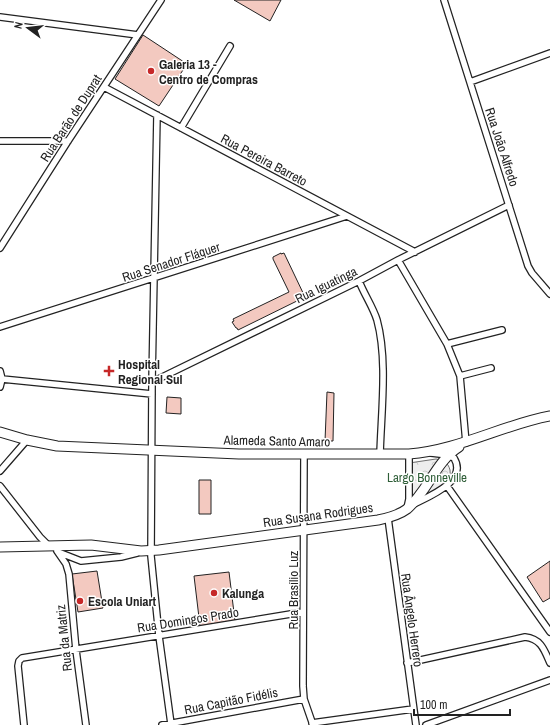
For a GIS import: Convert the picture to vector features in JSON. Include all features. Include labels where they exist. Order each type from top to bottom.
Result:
[{"type":"main road","name":"Alameda Santo Amaro","points":[[0,432],[27,440],[56,446],[239,454],[380,455],[425,453],[466,443],[536,419],[550,416]]},
{"type":"main road","name":"Rua Susana Rodrigues","points":[[53,549],[91,545],[141,552],[152,551],[304,531],[388,518],[407,508],[448,455],[466,443]]},
{"type":"main road","points":[[0,547],[53,549]]},
{"type":"street","name":"Rua Barão de Duprat","points":[[0,248],[68,141],[161,0]]},
{"type":"street","name":"Rua João Alfredo","points":[[444,0],[528,266],[550,294]]},
{"type":"street","points":[[0,17],[138,35]]},
{"type":"street","points":[[181,128],[230,46]]},
{"type":"street","points":[[470,82],[550,53]]},
{"type":"street","name":"Rua Pereira Barreto","points":[[104,87],[415,252]]},
{"type":"street","points":[[157,115],[151,451],[152,551],[159,636],[171,724]]},
{"type":"street","points":[[0,141],[68,141]]},
{"type":"street","name":"Rua Iguatinga","points":[[152,382],[359,281],[509,205]]},
{"type":"street","name":"Rua Senador Fláquer","points":[[0,327],[348,216]]},
{"type":"street","points":[[398,260],[447,344],[460,376],[466,443]]},
{"type":"street","points":[[359,281],[376,319],[381,341],[382,365],[380,455]]},
{"type":"street","points":[[447,344],[502,330]]},
{"type":"street","points":[[460,376],[491,368]]},
{"type":"street","points":[[0,371],[2,379],[0,386]]},
{"type":"street","points":[[2,379],[152,394]]},
{"type":"street","points":[[0,471],[27,440]]},
{"type":"street","points":[[407,508],[447,486],[456,475],[458,468],[454,458],[448,455],[425,453]]},
{"type":"street","name":"Rua Brasílio Luz","points":[[304,454],[304,699],[312,724]]},
{"type":"street","points":[[407,508],[409,500],[409,454]]},
{"type":"street","name":"Rua da Matriz","points":[[0,486],[40,536],[66,564],[69,574],[76,650],[86,725]]},
{"type":"street","points":[[447,486],[550,632]]},
{"type":"street","name":"Rua Ângelo Herrero","points":[[388,518],[416,725]]},
{"type":"street","name":"Rua Susana Rodrigues","points":[[53,549],[81,560],[121,557],[141,552]]},
{"type":"street","name":"Rua Domingos Prado","points":[[24,725],[18,666],[19,661],[22,658],[303,612]]},
{"type":"street","points":[[407,663],[525,637],[538,641],[545,651],[550,663]]},
{"type":"street","points":[[426,725],[550,680]]},
{"type":"street","name":"Rua Capitão Fidélis","points":[[162,725],[304,699]]},
{"type":"street","points":[[312,724],[413,709]]},
{"type":"green space","name":"Largo Bonneville","points":[[436,459],[445,462],[449,467],[450,476],[447,482],[430,496],[411,505],[409,463]]},
{"type":"building","points":[[234,0],[281,0],[270,21]]},
{"type":"building","name":"Galeria 13 - Centro de Compras","points":[[143,35],[187,64],[159,106],[115,79]]},
{"type":"building","points":[[284,253],[305,297],[238,330],[232,322],[234,321],[233,319],[289,292],[273,259],[273,257]]},
{"type":"building","points":[[327,392],[334,393],[333,441],[325,441]]},
{"type":"building","points":[[167,397],[181,398],[181,414],[166,413]]},
{"type":"building","points":[[199,480],[211,480],[211,514],[199,514]]},
{"type":"building","points":[[550,561],[550,598],[543,602],[527,577]]},
{"type":"building","points":[[97,571],[103,608],[78,612],[72,574]]},
{"type":"building","name":"Kalunga","points":[[229,572],[235,621],[200,626],[194,576]]},
{"type":"place","name":"Galeria 13 - Centro de Compras","points":[[151,71]]},
{"type":"place","name":"Hospital Regional Sul","points":[[109,371]]},
{"type":"place","name":"Kalunga","points":[[214,593]]},
{"type":"place","name":"Escola Uniart","points":[[80,601]]}]
